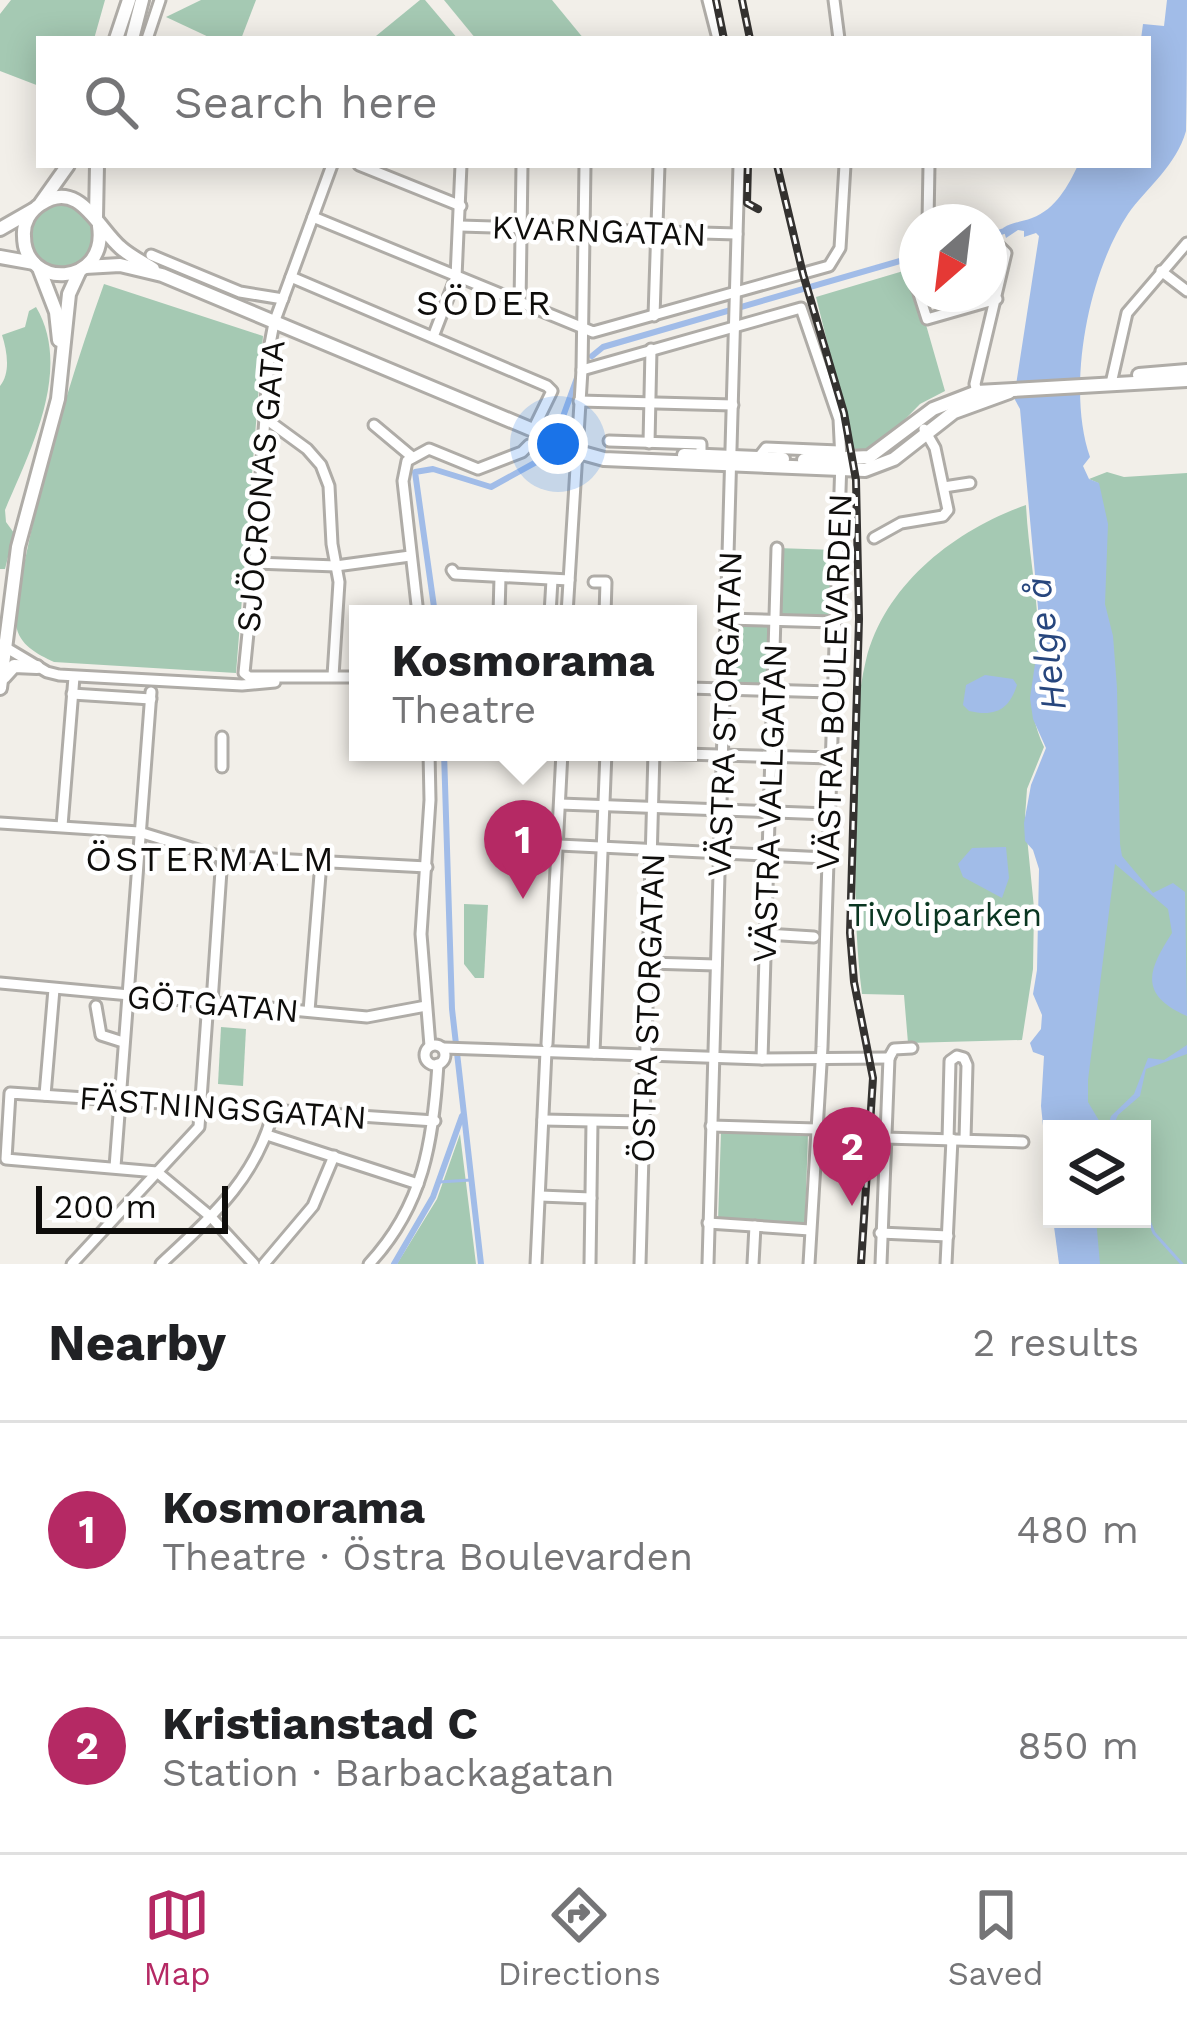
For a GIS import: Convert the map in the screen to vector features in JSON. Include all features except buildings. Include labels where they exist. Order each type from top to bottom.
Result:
[{"type":"main road","points":[[117,36],[129,0]]},
{"type":"main road","points":[[133,36],[142,0]]},
{"type":"main road","points":[[63,366],[56,312],[23,237],[37,207],[66,168]]},
{"type":"main road","points":[[0,686],[2,645],[26,514],[63,366],[69,294],[99,248],[97,169]]},
{"type":"main road","points":[[0,230],[37,207],[71,199],[162,275]]},
{"type":"main road","points":[[0,257],[59,274],[119,265],[162,275],[535,437],[604,459],[840,461],[865,458],[922,426]]},
{"type":"main road","points":[[575,448],[621,453],[701,450],[732,460],[840,461],[856,472],[893,459],[944,403],[1011,391],[1187,376]]},
{"type":"main road","points":[[1095,385],[1112,379],[1134,380]]},
{"type":"main road","points":[[0,622],[9,607]]},
{"type":"main road","points":[[0,686],[14,666],[37,667]]},
{"type":"street","points":[[148,36],[160,0]]},
{"type":"street","points":[[709,0],[717,36]]},
{"type":"street","points":[[834,0],[839,36]]},
{"type":"street","name":"SJÖCRONAS GATA","points":[[331,168],[274,323],[244,673],[249,677],[333,676]]},
{"type":"street","points":[[366,168],[461,206]]},
{"type":"street","points":[[433,337],[455,277],[461,168]]},
{"type":"street","points":[[520,305],[522,168]]},
{"type":"street","points":[[568,605],[582,370],[586,168]]},
{"type":"street","points":[[654,316],[659,168]]},
{"type":"street","name":"VÄSTRA STORGATAN","points":[[708,1264],[739,168]]},
{"type":"street","points":[[313,217],[593,332],[735,297],[836,261],[845,168]]},
{"type":"street","points":[[928,204],[929,168]]},
{"type":"street","name":"KVARNGATAN","points":[[460,226],[737,234]]},
{"type":"street","points":[[1112,379],[1127,313],[1187,243]]},
{"type":"street","points":[[145,257],[240,292],[283,299]]},
{"type":"street","points":[[1161,271],[1187,291]]},
{"type":"street","points":[[291,277],[551,391],[535,437],[522,452],[478,469],[429,449],[411,456]]},
{"type":"street","name":"VÄSTRA BOULEVARDEN","points":[[735,321],[795,308],[805,312],[839,419],[822,1060],[809,1264]]},
{"type":"street","points":[[925,312],[927,319],[952,312]]},
{"type":"street","points":[[978,397],[994,312]]},
{"type":"street","points":[[582,370],[735,321]]},
{"type":"street","points":[[649,442],[651,350]]},
{"type":"street","points":[[1118,358],[1134,380]]},
{"type":"street","points":[[580,401],[733,405]]},
{"type":"street","points":[[266,419],[307,449],[321,465],[329,486],[336,566],[333,676],[349,679]]},
{"type":"street","points":[[374,424],[411,456]]},
{"type":"street","points":[[874,538],[896,525],[943,516],[948,510],[935,448],[922,426]]},
{"type":"street","points":[[609,441],[701,450],[715,445]]},
{"type":"street","points":[[411,456],[403,481],[417,605]]},
{"type":"street","points":[[839,495],[856,472]]},
{"type":"street","points":[[944,488],[970,482]]},
{"type":"street","name":"VÄSTRA VALLGATAN","points":[[762,1058],[777,548]]},
{"type":"street","points":[[255,563],[336,566],[410,556]]},
{"type":"street","points":[[452,570],[500,578],[569,580]]},
{"type":"street","points":[[499,605],[500,578]]},
{"type":"street","points":[[551,605],[552,580]]},
{"type":"street","points":[[594,581],[606,582],[605,605]]},
{"type":"street","points":[[725,619],[834,622]]},
{"type":"street","points":[[2,645],[37,667],[74,676],[242,685],[349,680]]},
{"type":"street","points":[[62,826],[74,676]]},
{"type":"street","points":[[697,688],[831,692]]},
{"type":"street","points":[[72,694],[151,696],[115,1167],[157,1172],[212,1217],[254,1264]]},
{"type":"street","points":[[222,736],[222,767]]},
{"type":"street","points":[[697,754],[831,758]]},
{"type":"street","points":[[369,1264],[392,1236],[418,1184],[435,1121],[441,1054],[428,1028],[421,934],[428,761]]},
{"type":"street","points":[[536,1264],[562,761]]},
{"type":"street","points":[[594,1053],[608,761]]},
{"type":"street","name":"ÖSTRA STORGATAN","points":[[640,1264],[654,761]]},
{"type":"street","points":[[560,804],[827,814]]},
{"type":"street","points":[[0,823],[139,832],[222,856],[427,867]]},
{"type":"street","points":[[559,845],[826,857]]},
{"type":"street","points":[[73,1264],[200,1127],[222,856]]},
{"type":"street","points":[[310,1011],[320,862]]},
{"type":"street","points":[[766,934],[814,937]]},
{"type":"street","points":[[648,963],[716,964]]},
{"type":"street","name":"GÖTGATAN","points":[[0,983],[373,1017],[426,1006]]},
{"type":"street","points":[[46,1095],[54,989]]},
{"type":"street","points":[[96,1006],[101,1035],[123,1042]]},
{"type":"street","points":[[441,1054],[547,1048],[714,1057],[889,1058]]},
{"type":"street","points":[[881,1264],[889,1058],[894,1049],[912,1048]]},
{"type":"street","points":[[946,1264],[950,1061],[957,1056],[967,1065],[965,1139]]},
{"type":"street","name":"FÄSTNINGSGATAN","points":[[115,1167],[7,1159],[10,1093],[435,1121]]},
{"type":"street","points":[[161,1264],[212,1217],[246,1177],[273,1112]]},
{"type":"street","points":[[543,1120],[643,1122]]},
{"type":"street","points":[[590,1264],[592,1122]]},
{"type":"street","points":[[711,1126],[817,1129]]},
{"type":"street","points":[[267,1135],[418,1184]]},
{"type":"street","points":[[884,1138],[1023,1142]]},
{"type":"street","points":[[264,1264],[306,1217],[334,1156]]},
{"type":"street","points":[[539,1196],[591,1198]]},
{"type":"street","points":[[708,1223],[810,1230]]},
{"type":"street","points":[[753,1264],[755,1226]]},
{"type":"street","points":[[880,1233],[948,1236]]},
{"type":"green space","points":[[11,0],[105,0],[95,36],[36,36],[36,85],[0,71],[0,14]]},
{"type":"green space","points":[[201,0],[256,0],[242,36],[207,36],[166,17]]},
{"type":"green space","points":[[425,0],[455,36],[376,36]]},
{"type":"green space","points":[[444,0],[552,0],[582,36],[474,36]]},
{"type":"green space","points":[[62,203],[85,213],[95,236],[85,259],[62,269],[39,259],[29,236],[39,213]]},
{"type":"green space","points":[[899,272],[899,312],[922,312],[945,391],[920,404],[878,447],[855,454],[816,297]]},
{"type":"green space","points":[[104,284],[263,336],[236,673],[54,662],[30,648],[18,632],[18,593],[41,490]]},
{"type":"green space","points":[[36,307],[46,331],[49,383],[36,436],[5,510],[14,533],[5,569],[0,569],[0,386],[7,361],[2,335],[25,327],[29,311]]},
{"type":"green space","points":[[1107,472],[1124,477],[1187,473],[1187,1264],[1083,1264],[1078,1228],[1151,1228],[1151,1120],[1068,1120],[1098,483],[1089,479]]},
{"type":"green space","name":"Tivoliparken","points":[[1026,505],[1038,627],[1033,713],[1044,747],[1027,789],[1033,969],[1022,1040],[908,1043],[904,995],[862,994],[859,971],[856,753],[866,660],[889,607],[927,563],[974,529]]},
{"type":"green space","points":[[777,548],[836,550],[834,622],[774,620]]},
{"type":"green space","points":[[732,626],[770,627],[768,686],[729,684]]},
{"type":"green space","points":[[464,904],[488,905],[484,978],[475,978],[464,964]]},
{"type":"green space","points":[[221,1027],[246,1029],[243,1086],[218,1084]]},
{"type":"green space","points":[[721,1132],[808,1134],[805,1224],[718,1222]]},
{"type":"green space","points":[[460,1134],[476,1264],[397,1264],[437,1199]]},
{"type":"water","name":"Helge å","points":[[1167,0],[1187,0],[1186,131],[1176,155],[1128,214],[1102,268],[1085,332],[1080,398],[1090,457],[1083,466],[1089,479],[1099,483],[1108,524],[1105,604],[1117,688],[1122,856],[1153,893],[1173,883],[1185,892],[1187,1016],[1160,999],[1152,980],[1172,933],[1168,909],[1115,864],[1088,1102],[1099,1120],[1043,1120],[1043,1126],[1041,1106],[1044,1056],[1033,1052],[1030,1043],[1041,1029],[1042,1015],[1033,994],[1039,869],[1025,841],[1024,823],[1031,785],[1046,748],[1030,698],[1040,630],[1020,409],[1014,398],[1039,236],[1024,237],[1024,231],[1018,230],[1007,237],[1007,226],[1048,209],[1076,168],[1151,168],[1151,36],[1141,36],[1143,24],[1164,26]]},
{"type":"water","points":[[985,675],[1013,679],[1014,694],[1000,710],[969,711],[963,705],[966,685]]},
{"type":"water","points":[[1006,847],[1009,878],[1002,898],[963,877],[958,864],[972,848]]},
{"type":"water","points":[[1187,1045],[1187,1054],[1146,1069],[1140,1096],[1110,1120],[1134,1094],[1148,1058],[1164,1060]]},
{"type":"water","points":[[1054,1228],[1097,1228],[1100,1264],[1059,1264]]},
{"type":"waterway","points":[[592,356],[603,347],[899,261]]},
{"type":"waterway","points":[[434,605],[415,472],[433,469],[491,487],[549,455],[577,378]]},
{"type":"waterway","points":[[444,761],[452,1009],[481,1264]]},
{"type":"waterway","points":[[394,1264],[433,1197],[462,1116]]},
{"type":"waterway","points":[[439,1182],[471,1180]]},
{"type":"waterway","points":[[1151,1226],[1182,1264]]},
{"type":"railway","points":[[716,0],[723,36]]},
{"type":"railway","points":[[742,0],[749,36]]},
{"type":"railway","points":[[748,168],[747,203],[758,209]]},
{"type":"railway","points":[[778,168],[844,413],[856,480],[859,619],[850,933],[854,982],[873,1078],[861,1264]]},
{"type":"place","name":"Kosmorama","points":[[523,899]]},
{"type":"place","name":"Kristianstad C","points":[[852,1206]]},
{"type":"district","name":"SÖDER","points":[[485,302]]},
{"type":"district","name":"ÖSTERMALM","points":[[211,858]]}]
